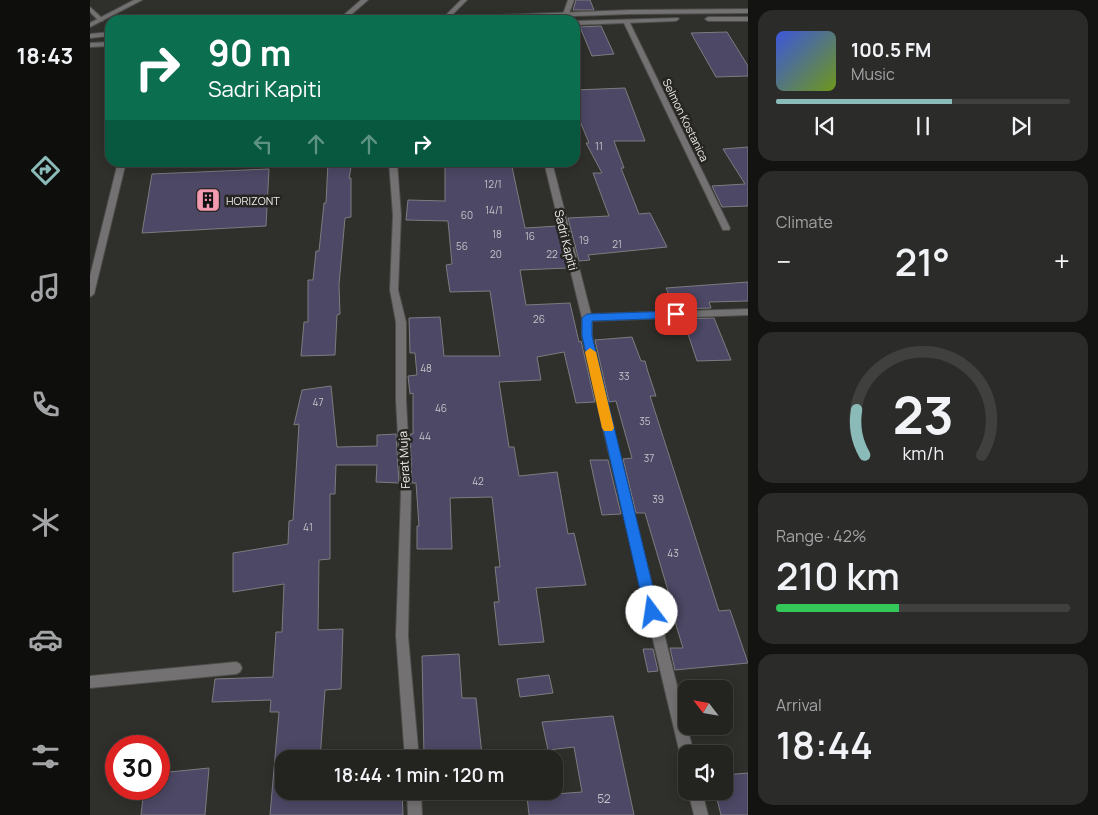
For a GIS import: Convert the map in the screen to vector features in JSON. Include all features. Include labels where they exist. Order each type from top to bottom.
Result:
[{"type":"street","points":[[110,15],[138,0]]},
{"type":"street","points":[[347,15],[365,0]]},
{"type":"street","points":[[450,15],[464,0]]},
{"type":"street","points":[[566,14],[571,0]]},
{"type":"street","points":[[90,9],[100,20]]},
{"type":"street","points":[[546,15],[748,11]]},
{"type":"street","points":[[607,13],[612,21]]},
{"type":"street","points":[[719,13],[724,20]]},
{"type":"street","points":[[90,25],[105,17]]},
{"type":"street","points":[[580,23],[680,19]]},
{"type":"street","points":[[698,19],[748,19]]},
{"type":"street","name":"Selmon Kostanica","points":[[626,21],[726,228]]},
{"type":"street","points":[[90,36],[105,34]]},
{"type":"street","points":[[90,46],[105,44]]},
{"type":"street","points":[[90,294],[121,167]]},
{"type":"street","name":"Ferat Muja","points":[[392,167],[397,215],[394,290],[401,322],[400,400],[406,493],[402,636],[411,750]]},
{"type":"street","name":"Sadri Kapiti","points":[[549,167],[587,318],[587,336],[685,745]]},
{"type":"street","points":[[587,318],[748,312]]},
{"type":"street","points":[[90,682],[236,668]]},
{"type":"street","points":[[414,800],[415,815]]},
{"type":"street","points":[[698,800],[701,815]]},
{"type":"building","points":[[576,0],[590,0],[594,10],[573,10]]},
{"type":"building","points":[[601,26],[614,54],[592,56],[580,27]]},
{"type":"building","points":[[727,32],[748,66],[748,76],[716,77],[691,33]]},
{"type":"building","points":[[625,88],[645,141],[614,141],[624,168],[621,168],[639,214],[650,213],[667,247],[588,255],[590,260],[579,261],[568,218],[609,216],[593,173],[602,173],[586,143],[589,143],[580,121],[580,90]]},
{"type":"building","points":[[748,147],[748,206],[722,207],[712,186],[745,184],[723,149]]},
{"type":"building","points":[[328,167],[351,167],[349,178],[351,178],[351,217],[345,218],[339,285],[340,314],[337,315],[335,355],[301,356],[304,322],[308,322],[308,280],[313,280],[316,251],[319,251],[324,203],[326,203]]},
{"type":"building","points":[[445,167],[512,167],[525,228],[558,226],[568,268],[520,270],[526,305],[570,303],[595,402],[576,403],[564,352],[537,357],[541,380],[499,382],[509,447],[514,447],[519,476],[557,472],[568,534],[574,533],[586,585],[536,588],[544,642],[499,645],[494,602],[499,602],[495,567],[500,567],[492,497],[450,498],[452,549],[417,549],[417,526],[419,526],[416,483],[412,483],[410,434],[413,434],[413,393],[410,394],[408,376],[417,375],[415,353],[410,353],[409,318],[440,317],[444,356],[500,356],[490,291],[450,292],[446,265],[452,264],[448,221],[406,220],[408,200],[445,201]]},
{"type":"building","name":"HORIZONT","points":[[269,169],[266,226],[142,233],[152,174]]},
{"type":"building","points":[[748,282],[748,301],[709,302],[711,308],[675,309],[666,288]]},
{"type":"building","points":[[714,318],[731,360],[697,361],[683,319]]},
{"type":"building","points":[[632,337],[641,361],[645,361],[656,396],[650,396],[719,611],[730,610],[748,663],[675,670],[670,648],[683,648],[673,615],[675,614],[645,513],[636,513],[623,459],[632,458],[616,401],[609,402],[595,340]]},
{"type":"building","points":[[331,386],[337,447],[377,446],[377,435],[396,434],[399,483],[376,482],[377,465],[336,465],[335,494],[330,494],[330,559],[319,560],[318,630],[343,629],[341,689],[325,690],[321,750],[276,750],[279,712],[270,712],[271,700],[212,702],[215,679],[273,677],[276,632],[282,632],[284,584],[233,592],[233,553],[288,544],[289,521],[293,520],[299,424],[294,425],[302,390]]},
{"type":"building","points":[[590,460],[608,460],[621,514],[602,515]]},
{"type":"building","points":[[643,649],[653,649],[658,671],[648,672]]},
{"type":"building","points":[[459,654],[462,698],[476,698],[481,750],[424,750],[422,656]]},
{"type":"building","points":[[549,675],[553,693],[520,697],[517,679]]},
{"type":"building","points":[[613,716],[634,815],[529,815],[527,800],[563,800],[563,793],[582,792],[574,747],[548,750],[542,722]]},
{"type":"building","points":[[275,758],[275,800],[402,800],[403,815],[270,815]]},
{"type":"building","points":[[209,768],[205,815],[141,815],[143,800],[170,800],[170,772]]},
{"type":"building","points":[[748,773],[748,815],[721,815],[717,800],[733,800],[733,774]]},
{"type":"slow traffic","points":[[590,352],[608,428]]},
{"type":"place","name":"HORIZONT","points":[[208,200]]},
{"type":"route","points":[[652,612],[587,336],[587,318],[676,314]]}]
